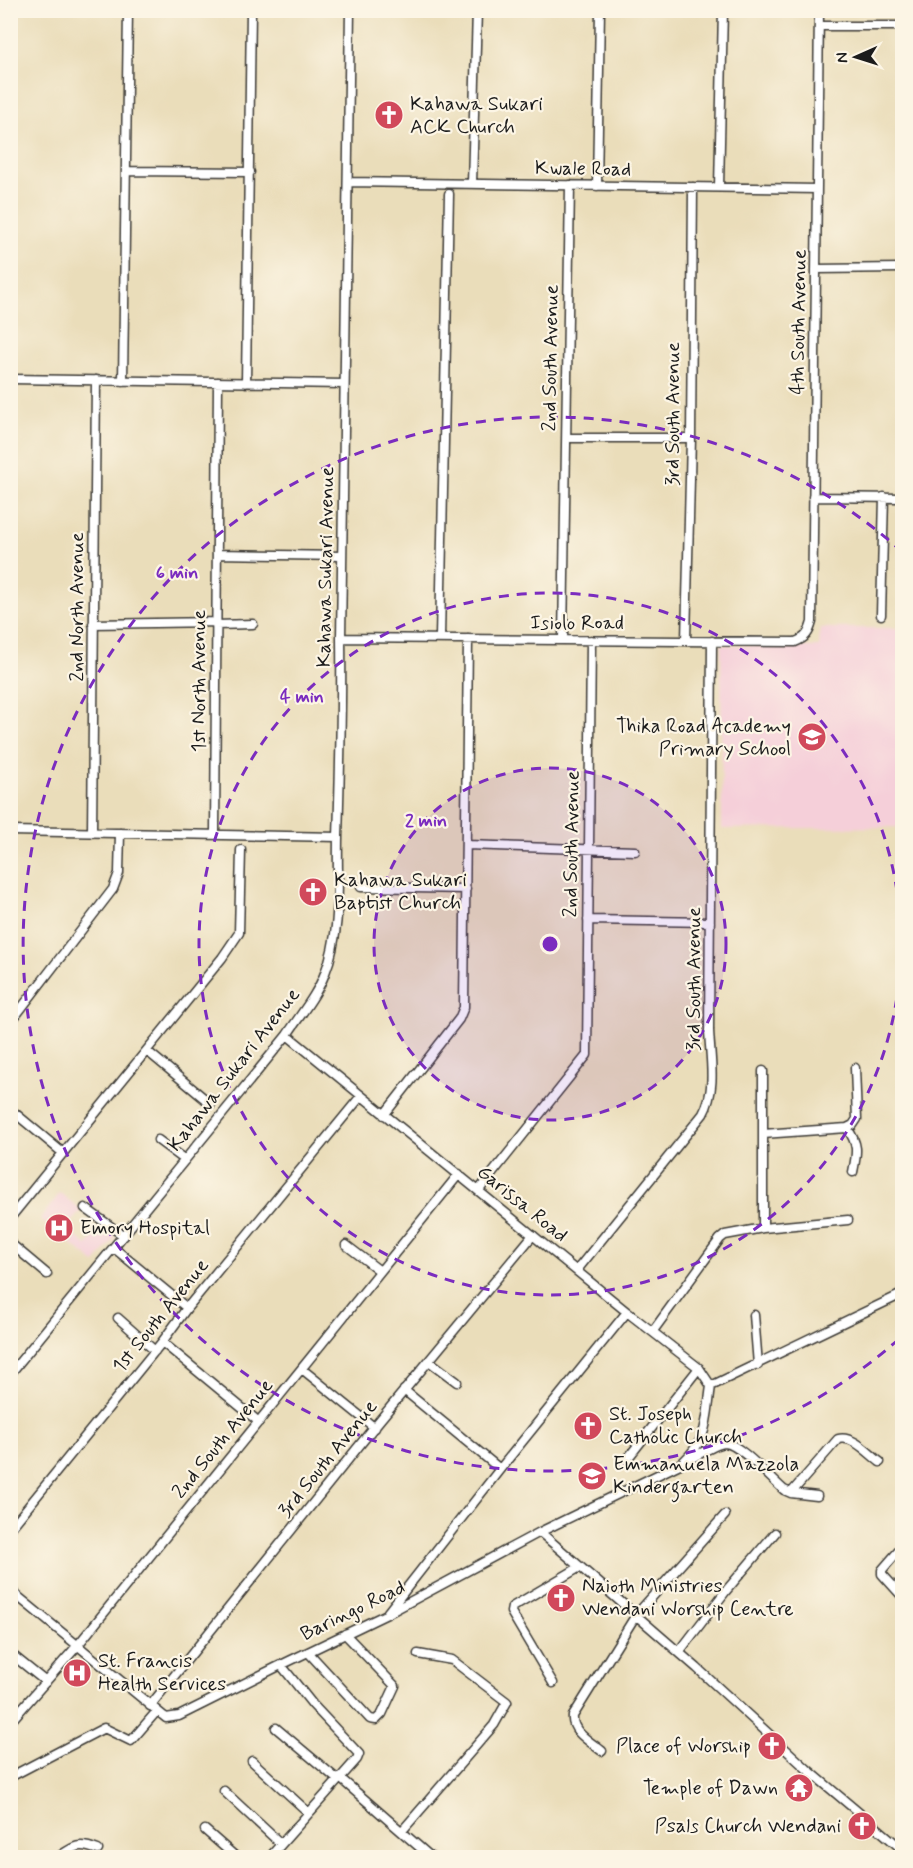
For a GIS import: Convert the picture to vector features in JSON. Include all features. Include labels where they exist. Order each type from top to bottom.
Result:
[{"type":"street","points":[[123,381],[128,10]]},
{"type":"street","points":[[246,383],[251,10]]},
{"type":"street","name":"Kahawa Sukari Avenue","points":[[10,1374],[286,1035],[319,987],[329,962],[334,940],[337,903],[342,706],[350,10]]},
{"type":"street","points":[[472,184],[477,10]]},
{"type":"street","points":[[597,186],[600,10]]},
{"type":"street","points":[[719,187],[723,10]]},
{"type":"street","name":"4th South Avenue","points":[[809,633],[812,622],[819,10]]},
{"type":"street","points":[[819,26],[903,26]]},
{"type":"street","points":[[126,171],[250,172]]},
{"type":"street","name":"Kwale Road","points":[[348,182],[449,189],[472,184],[817,189]]},
{"type":"street","name":"2nd South Avenue","points":[[563,640],[570,185]]},
{"type":"street","name":"3rd South Avenue","points":[[686,640],[691,438],[693,187]]},
{"type":"street","points":[[440,639],[449,189]]},
{"type":"street","points":[[816,269],[903,268]]},
{"type":"street","points":[[10,379],[344,384]]},
{"type":"street","name":"2nd North Avenue","points":[[92,833],[96,380]]},
{"type":"street","name":"1st North Avenue","points":[[215,835],[218,382]]},
{"type":"street","points":[[567,438],[691,438]]},
{"type":"street","points":[[813,497],[903,498]]},
{"type":"street","points":[[880,615],[884,498]]},
{"type":"street","points":[[217,555],[342,556]]},
{"type":"street","points":[[93,624],[253,624]]},
{"type":"street","name":"Isiolo Road","points":[[341,638],[795,642],[809,633]]},
{"type":"street","points":[[384,1115],[463,1012],[468,639]]},
{"type":"street","name":"2nd South Avenue","points":[[479,1190],[587,1055],[591,640]]},
{"type":"street","name":"3rd South Avenue","points":[[577,1270],[696,1123],[709,1103],[711,1090],[709,1030],[712,641]]},
{"type":"street","points":[[10,831],[215,835],[241,843],[338,837]]},
{"type":"street","points":[[10,1023],[113,889],[119,873],[120,833]]},
{"type":"street","points":[[10,1218],[222,958],[239,933],[241,843]]},
{"type":"street","points":[[467,845],[635,850]]},
{"type":"street","points":[[361,887],[466,889]]},
{"type":"street","points":[[588,920],[710,922]]},
{"type":"street","name":"Garissa Road","points":[[286,1035],[699,1368],[711,1386]]},
{"type":"street","points":[[147,1051],[211,1104]]},
{"type":"street","points":[[763,1134],[847,1128],[853,1125],[857,1119],[855,1068]]},
{"type":"street","points":[[763,1071],[763,1228]]},
{"type":"street","name":"1st South Avenue","points":[[10,1529],[361,1096]]},
{"type":"street","points":[[10,1109],[63,1153]]},
{"type":"street","points":[[847,1128],[856,1140],[857,1152],[853,1172]]},
{"type":"street","points":[[158,1140],[185,1160]]},
{"type":"street","name":"2nd South Avenue","points":[[10,1722],[78,1645],[459,1174]]},
{"type":"street","points":[[85,1208],[124,1236]]},
{"type":"street","points":[[653,1332],[720,1239],[732,1233],[763,1228],[848,1220]]},
{"type":"street","name":"3rd South Avenue","points":[[10,1777],[104,1728],[131,1741],[404,1390],[533,1235]]},
{"type":"street","points":[[10,1243],[47,1274]]},
{"type":"street","points":[[346,1245],[380,1271]]},
{"type":"street","points":[[114,1248],[187,1308]]},
{"type":"street","points":[[711,1386],[903,1294]]},
{"type":"street","points":[[387,1614],[627,1312]]},
{"type":"street","points":[[754,1316],[758,1365]]},
{"type":"street","points":[[118,1318],[155,1351]]},
{"type":"street","points":[[162,1342],[259,1422]]},
{"type":"street","points":[[429,1361],[457,1382]]},
{"type":"street","points":[[628,1458],[699,1368]]},
{"type":"street","points":[[302,1369],[375,1428]]},
{"type":"street","name":"Baringo Road","points":[[154,1709],[166,1718],[179,1716],[387,1614],[540,1532],[682,1463],[701,1441],[705,1430],[711,1386]]},
{"type":"street","points":[[404,1390],[500,1470]]},
{"type":"street","points":[[791,1492],[838,1439],[844,1437],[851,1440],[880,1462]]},
{"type":"street","points":[[682,1463],[720,1444],[730,1445],[784,1490],[817,1496]]},
{"type":"street","points":[[602,1751],[575,1729],[572,1723],[573,1716],[636,1615],[725,1515]]},
{"type":"street","points":[[540,1532],[679,1652],[807,1769],[903,1849]]},
{"type":"street","points":[[679,1652],[725,1592],[775,1533]]},
{"type":"street","points":[[903,1547],[882,1570],[882,1574],[903,1596]]},
{"type":"street","points":[[553,1683],[512,1612],[512,1607],[580,1567]]},
{"type":"street","points":[[10,1590],[154,1709]]},
{"type":"street","points":[[308,1652],[370,1719],[376,1720],[382,1714],[395,1686],[345,1634]]},
{"type":"street","points":[[10,1653],[46,1682]]},
{"type":"street","points":[[402,1831],[494,1725],[507,1702],[452,1660],[418,1654]]},
{"type":"street","points":[[269,1857],[359,1755],[280,1665]]},
{"type":"street","points":[[276,1728],[432,1857]]},
{"type":"street","points":[[252,1761],[309,1813]]},
{"type":"street","points":[[224,1791],[281,1844]]},
{"type":"street","points":[[205,1830],[237,1857]]},
{"type":"street","points":[[57,1857],[80,1845],[98,1850]]},
{"type":"shaded area","name":"Thika Road Academy Primary School","points":[[820,628],[902,628],[902,827],[722,829],[721,645],[819,647]]},
{"type":"shaded area","name":"Emory Hospital","points":[[60,1193],[81,1210],[66,1229],[87,1245],[102,1226],[116,1237],[95,1263],[40,1219]]},
{"type":"place","name":"Kahawa Sukari ACK Church","points":[[389,115]]},
{"type":"place","name":"Thika Road Academy Primary School","points":[[812,737]]},
{"type":"place","name":"Kahawa Sukari Baptist Church","points":[[313,892]]},
{"type":"place","name":"Emory Hospital","points":[[59,1228]]},
{"type":"place","name":"St. Joseph Catholic Church","points":[[588,1426]]},
{"type":"place","name":"Emmanuela Mazzola Kindergarten","points":[[592,1476]]},
{"type":"place","name":"Naioth Ministries Wendani Worship Centre","points":[[561,1598]]},
{"type":"place","name":"St. Francis Health Services","points":[[77,1673]]},
{"type":"place","name":"Place of Worship","points":[[772,1746]]},
{"type":"place","name":"Temple of Dawn","points":[[799,1788]]},
{"type":"place","name":"Psals Church Wendani","points":[[862,1826]]}]
